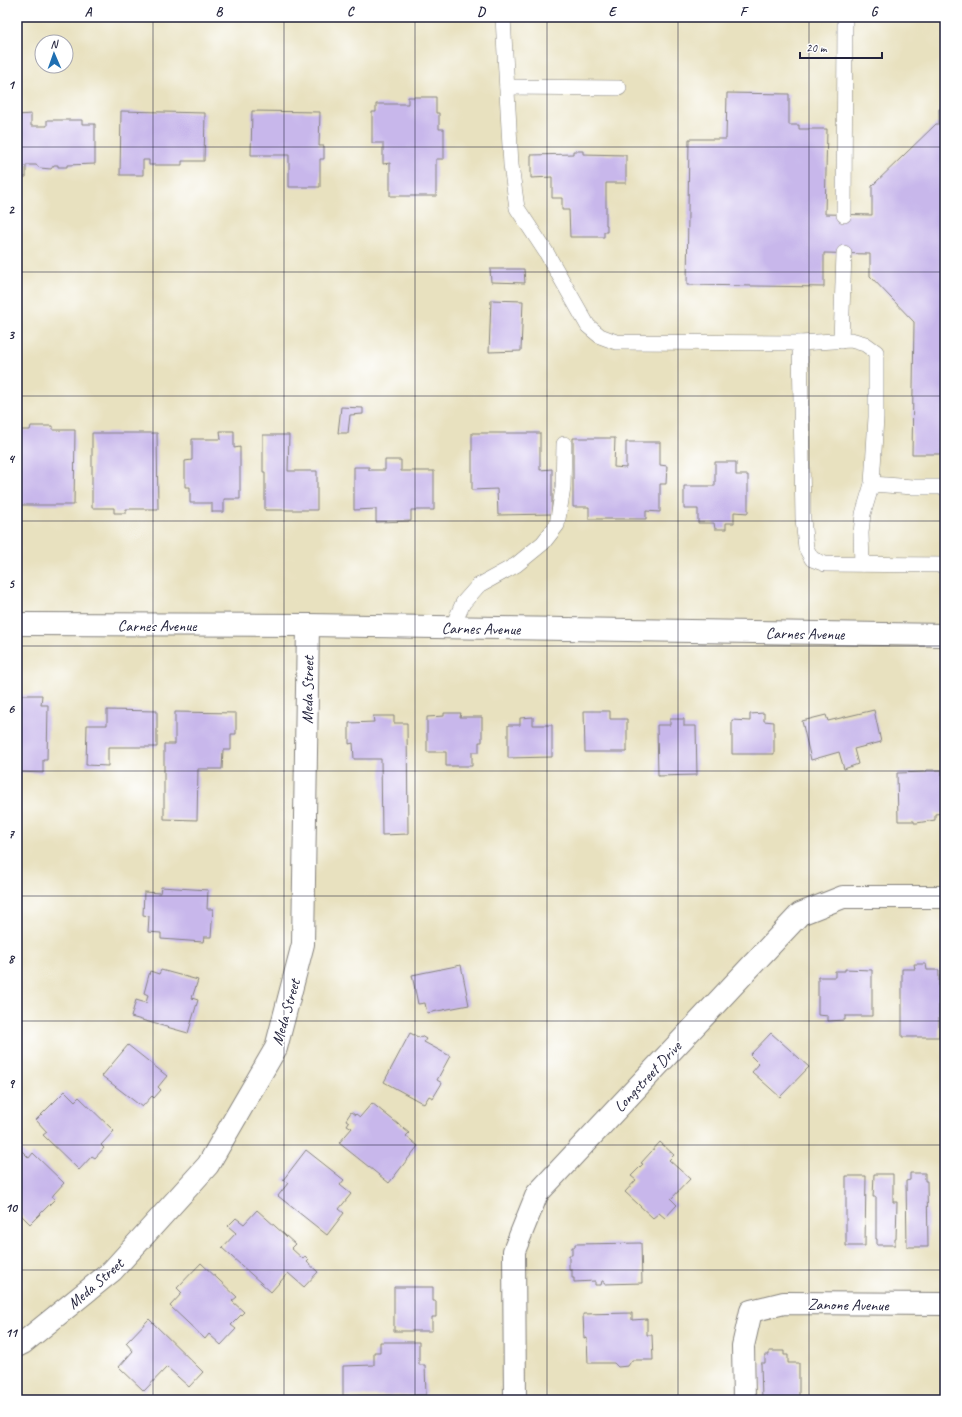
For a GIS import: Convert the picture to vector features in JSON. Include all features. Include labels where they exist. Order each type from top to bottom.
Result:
[{"type":"street","name":"Carnes Avenue","points":[[17,624],[308,625],[945,635]]},
{"type":"street","name":"Meda Street","points":[[17,1346],[23,1343],[112,1271],[208,1165],[276,1048],[303,944],[308,625]]},
{"type":"street","name":"Longstreet Drive","points":[[515,1400],[514,1251],[537,1194],[800,914],[843,897],[945,897]]},
{"type":"street","name":"Zanone Avenue","points":[[744,1400],[744,1346],[751,1312],[784,1303],[945,1304]]},
{"type":"lane","points":[[503,17],[511,165],[517,208],[546,252],[588,326],[600,336],[616,342],[800,343],[851,340],[865,344],[876,352],[876,417],[872,484],[863,514],[861,533],[862,564]]},
{"type":"lane","points":[[844,215],[845,17]]},
{"type":"lane","points":[[507,87],[619,88]]},
{"type":"lane","points":[[841,341],[844,253]]},
{"type":"lane","points":[[800,343],[803,519],[806,548],[812,559],[825,564],[945,565]]},
{"type":"lane","points":[[452,628],[463,603],[478,586],[516,565],[543,543],[557,525],[563,488],[564,444]]},
{"type":"lane","points":[[872,484],[913,487],[945,487]]},
{"type":"building","points":[[727,93],[789,94],[789,125],[799,125],[799,129],[827,129],[825,214],[872,215],[872,186],[936,124],[939,124],[939,109],[945,108],[945,454],[912,454],[914,322],[870,276],[870,254],[824,253],[824,287],[687,285],[689,139],[726,139]]},
{"type":"building","points":[[408,97],[436,97],[436,113],[439,113],[439,129],[444,129],[444,159],[436,159],[436,196],[390,196],[390,163],[383,164],[383,143],[372,143],[372,112],[376,112],[376,104],[408,104]]},
{"type":"building","points":[[121,111],[205,113],[204,161],[182,161],[182,165],[149,165],[149,160],[143,160],[143,175],[120,175]]},
{"type":"building","points":[[252,111],[320,112],[319,146],[324,146],[324,159],[320,159],[320,187],[289,187],[289,155],[251,155]]},
{"type":"building","points":[[31,114],[31,126],[47,126],[47,120],[82,120],[82,124],[95,124],[95,164],[67,165],[67,167],[58,167],[58,165],[54,165],[51,169],[40,168],[36,165],[26,165],[26,177],[17,177],[17,115]]},
{"type":"building","points":[[573,151],[583,151],[583,154],[626,155],[626,183],[606,183],[607,232],[604,232],[604,237],[570,237],[569,210],[562,210],[562,198],[552,198],[552,177],[531,178],[531,155],[573,154]]},
{"type":"building","points":[[490,269],[524,269],[525,283],[491,282]]},
{"type":"building","points":[[491,300],[523,301],[521,351],[489,352]]},
{"type":"building","points":[[341,407],[363,408],[363,414],[350,415],[348,433],[338,433]]},
{"type":"building","points":[[31,426],[53,426],[53,430],[75,430],[74,505],[17,505],[17,430],[30,430]]},
{"type":"building","points":[[220,431],[234,431],[234,448],[240,447],[240,499],[224,499],[224,512],[212,512],[212,503],[190,503],[190,487],[185,487],[185,461],[192,460],[192,439],[221,439]]},
{"type":"building","points":[[92,433],[157,433],[158,509],[126,509],[126,513],[114,513],[114,508],[92,508]]},
{"type":"building","points":[[472,433],[540,433],[540,470],[552,469],[552,514],[498,515],[497,489],[472,490]]},
{"type":"building","points":[[263,435],[289,435],[288,471],[317,471],[317,510],[265,510]]},
{"type":"building","points":[[573,438],[615,438],[614,467],[626,468],[626,442],[660,442],[660,465],[667,466],[666,484],[660,484],[660,512],[646,511],[646,519],[589,519],[589,507],[573,507]]},
{"type":"building","points":[[385,460],[401,460],[401,471],[434,471],[434,510],[411,510],[411,521],[376,522],[376,509],[354,510],[354,467],[369,467],[369,470],[385,470]]},
{"type":"building","points":[[715,462],[736,462],[736,475],[748,475],[748,513],[734,512],[734,523],[726,523],[726,529],[715,529],[714,523],[698,523],[698,509],[684,509],[684,486],[715,486]]},
{"type":"building","points":[[17,695],[42,695],[41,705],[48,705],[47,760],[43,760],[43,773],[17,772]]},
{"type":"building","points":[[107,710],[157,711],[157,747],[108,747],[108,766],[86,765],[87,725],[107,725]]},
{"type":"building","points":[[874,710],[881,742],[854,749],[858,764],[844,769],[839,752],[811,760],[802,721],[826,715],[828,721]]},
{"type":"building","points":[[584,711],[610,711],[610,719],[627,719],[627,752],[585,752]]},
{"type":"building","points":[[175,712],[236,713],[236,734],[231,734],[231,750],[223,750],[222,769],[198,769],[197,820],[164,819],[164,744],[175,744]]},
{"type":"building","points":[[444,713],[461,713],[460,717],[482,717],[482,742],[479,742],[479,752],[472,752],[472,766],[446,766],[446,752],[427,752],[427,717],[444,716]]},
{"type":"building","points":[[764,713],[764,721],[774,722],[774,754],[732,754],[732,720],[750,721],[750,714]]},
{"type":"building","points":[[373,716],[394,716],[394,723],[407,723],[408,834],[382,835],[381,759],[354,759],[353,743],[349,744],[349,723],[374,722]]},
{"type":"building","points":[[533,717],[533,725],[552,725],[552,757],[508,758],[508,725],[520,725],[520,718]]},
{"type":"building","points":[[670,719],[684,719],[684,726],[696,726],[697,775],[658,776],[657,725],[670,725]]},
{"type":"building","points":[[926,770],[942,770],[942,775],[945,775],[945,813],[935,814],[935,820],[917,823],[914,823],[914,821],[898,821],[897,773],[926,772]]},
{"type":"building","points":[[161,887],[208,890],[207,909],[213,909],[211,937],[204,937],[203,942],[161,939],[161,933],[148,932],[149,916],[143,915],[144,892],[160,893]]},
{"type":"building","points":[[914,964],[926,964],[927,970],[939,970],[939,988],[941,988],[941,997],[939,997],[939,1037],[902,1037],[902,969],[915,969]]},
{"type":"building","points":[[461,965],[469,1005],[427,1013],[425,1003],[418,1004],[412,975]]},
{"type":"building","points":[[845,969],[872,970],[872,1016],[845,1016],[845,1020],[828,1021],[828,1016],[818,1015],[818,977],[835,977],[835,971],[845,971]]},
{"type":"building","points":[[161,970],[198,980],[192,998],[198,1000],[188,1033],[131,1017],[136,1000],[146,1003],[148,995],[144,993],[150,971],[159,974]]},
{"type":"building","points":[[410,1033],[420,1038],[421,1036],[426,1039],[424,1042],[450,1056],[437,1080],[442,1083],[433,1098],[429,1096],[424,1104],[384,1082]]},
{"type":"building","points":[[771,1033],[809,1067],[780,1097],[752,1072],[759,1064],[750,1055]]},
{"type":"building","points":[[128,1045],[167,1076],[158,1087],[161,1090],[154,1098],[152,1096],[142,1107],[102,1076]]},
{"type":"building","points":[[65,1091],[75,1101],[79,1097],[114,1131],[101,1145],[104,1148],[95,1158],[92,1156],[79,1170],[43,1135],[47,1132],[36,1120]]},
{"type":"building","points":[[372,1103],[409,1133],[406,1136],[418,1146],[389,1183],[339,1143],[352,1128],[347,1125],[349,1122],[346,1120],[351,1112],[360,1117]]},
{"type":"building","points":[[660,1142],[674,1155],[669,1160],[690,1179],[671,1199],[677,1205],[665,1218],[659,1213],[653,1218],[625,1192],[636,1180],[631,1176],[643,1164],[641,1163]]},
{"type":"building","points":[[17,1146],[29,1158],[33,1153],[64,1183],[52,1197],[55,1199],[30,1224],[17,1211]]},
{"type":"building","points":[[306,1150],[344,1180],[340,1185],[351,1194],[339,1209],[344,1213],[327,1235],[278,1196],[288,1183],[283,1180]]},
{"type":"building","points":[[910,1173],[925,1173],[925,1181],[927,1181],[928,1247],[907,1247],[906,1181],[910,1180]]},
{"type":"building","points":[[874,1174],[893,1174],[893,1202],[897,1202],[895,1245],[877,1245],[876,1197],[873,1197]]},
{"type":"building","points":[[846,1176],[866,1176],[865,1246],[846,1246]]},
{"type":"building","points":[[257,1210],[295,1244],[291,1248],[303,1259],[305,1256],[309,1260],[307,1262],[318,1272],[304,1287],[288,1273],[271,1292],[222,1248],[236,1233],[228,1226],[236,1218],[244,1224]]},
{"type":"building","points":[[641,1243],[642,1283],[604,1284],[604,1281],[602,1281],[601,1285],[595,1285],[595,1281],[574,1282],[574,1278],[572,1278],[572,1270],[569,1270],[569,1255],[572,1255],[572,1247],[575,1247],[575,1244]]},
{"type":"building","points":[[201,1263],[237,1297],[232,1301],[244,1312],[231,1325],[236,1329],[221,1345],[209,1334],[205,1339],[170,1306],[182,1293],[177,1288]]},
{"type":"building","points":[[394,1287],[433,1287],[433,1301],[436,1301],[436,1317],[432,1317],[432,1331],[394,1331]]},
{"type":"building","points":[[632,1313],[632,1320],[647,1319],[647,1335],[652,1335],[653,1360],[632,1360],[628,1366],[618,1367],[614,1363],[588,1363],[587,1338],[584,1339],[583,1314]]},
{"type":"building","points":[[149,1319],[203,1372],[189,1387],[167,1367],[144,1391],[119,1367],[133,1351],[126,1343]]},
{"type":"building","points":[[380,1342],[419,1342],[419,1365],[425,1365],[426,1395],[343,1396],[343,1366],[374,1365],[374,1352],[380,1352]]},
{"type":"building","points":[[769,1351],[784,1351],[784,1355],[788,1355],[788,1363],[799,1363],[799,1400],[762,1400],[761,1363],[765,1363],[765,1355],[769,1355]]},
{"type":"building","points":[[598,1396],[598,1400],[587,1400],[587,1397]]},
{"type":"building","points":[[626,1398],[626,1400],[614,1400],[614,1399]]}]
